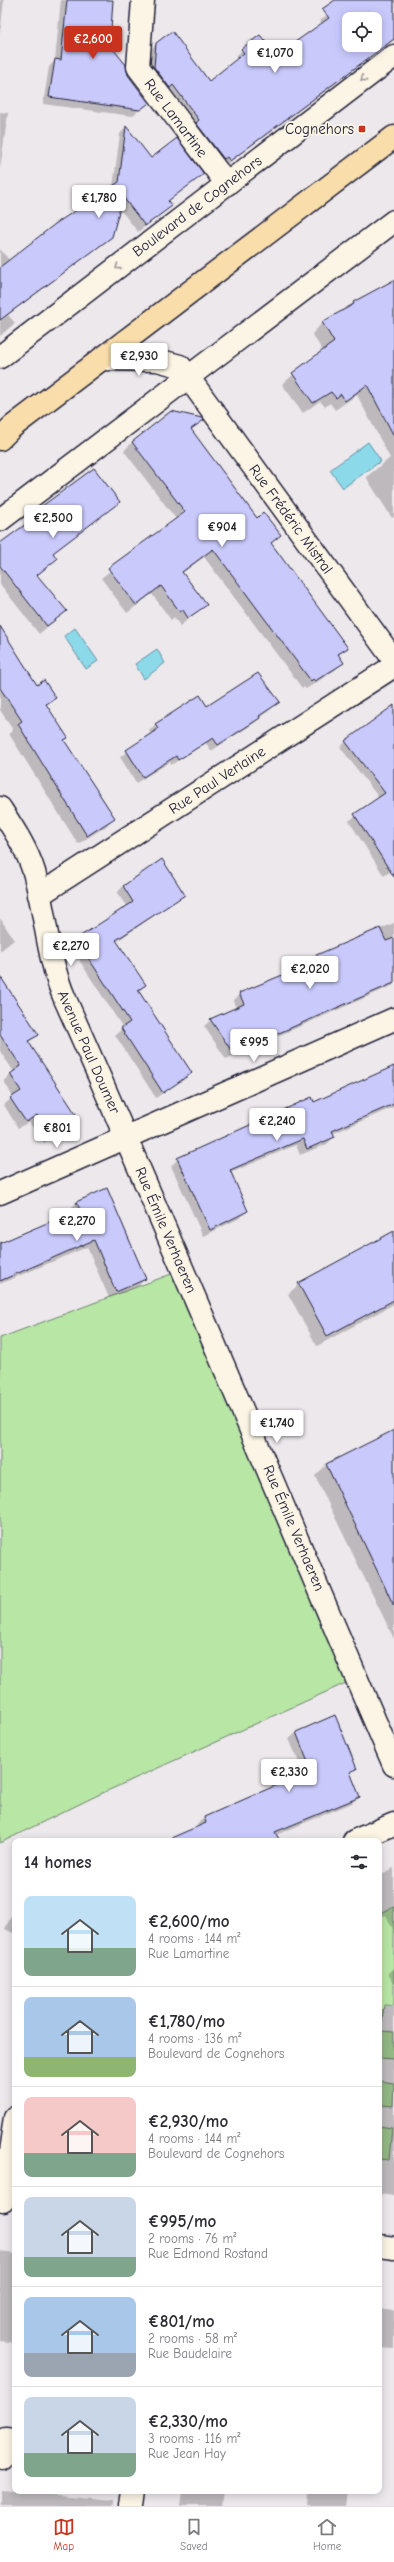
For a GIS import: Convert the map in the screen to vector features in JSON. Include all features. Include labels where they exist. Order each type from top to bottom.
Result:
[{"type":"main road","points":[[4,432],[394,137]]},
{"type":"street","name":"Rue Lamartine","points":[[143,0],[138,67],[227,184]]},
{"type":"street","name":"Boulevard de Cognehors","points":[[0,357],[394,56]]},
{"type":"street","points":[[0,520],[394,221]]},
{"type":"street","name":"Rue Frédéric Mistral","points":[[101,359],[157,360],[180,366],[187,378],[394,660]]},
{"type":"street","name":"Rue Paul Verlaine","points":[[39,895],[394,666]]},
{"type":"street","name":"Avenue Paul Doumer","points":[[0,808],[20,841],[33,869],[52,966],[60,988],[127,1137]]},
{"type":"street","points":[[0,1193],[394,1019]]},
{"type":"street","name":"Rue Émile Verhaeren","points":[[127,1137],[394,1764]]},
{"type":"street","points":[[361,1838],[394,1824]]},
{"type":"street","points":[[6,2201],[12,2145]]},
{"type":"street","points":[[382,2246],[394,2248]]},
{"type":"street","points":[[3,2459],[6,2439],[12,2440]]},
{"type":"street","points":[[131,2506],[133,2494]]},
{"type":"green space","points":[[182,1270],[357,1678],[96,1796],[0,1843],[0,1338]]},
{"type":"green space","points":[[394,1907],[394,2006],[384,2005],[382,2022],[382,1912]]},
{"type":"green space","points":[[382,2031],[394,2032],[394,2059],[382,2058]]},
{"type":"green space","points":[[382,2081],[394,2083],[393,2106],[382,2105]]},
{"type":"green space","points":[[382,2126],[392,2128],[389,2160],[382,2159]]},
{"type":"water","points":[[368,442],[381,461],[343,488],[330,470]]},
{"type":"water","points":[[75,628],[98,661],[86,669],[64,636]]},
{"type":"water","points":[[157,649],[165,663],[144,679],[135,664]]},
{"type":"building","points":[[67,0],[113,0],[110,45],[126,65],[128,75],[149,103],[140,110],[49,97],[55,59],[61,60]]},
{"type":"building","points":[[335,0],[394,0],[394,39],[382,48],[382,12],[342,12],[342,52],[377,52],[230,161],[227,157],[224,159],[196,123],[199,120],[173,85],[170,88],[154,67],[156,43],[172,31],[209,81],[244,53],[241,49],[260,35],[277,55],[329,18],[322,9]]},
{"type":"building","points":[[126,126],[151,158],[177,138],[204,174],[168,201],[172,206],[145,226],[123,197],[112,237],[0,320],[0,267],[55,224],[119,182]]},
{"type":"building","points":[[394,280],[394,436],[367,385],[345,401],[341,394],[336,398],[331,392],[313,403],[292,373],[334,342],[322,322],[354,304],[353,302]]},
{"type":"building","points":[[171,411],[202,418],[204,420],[191,429],[257,518],[263,512],[281,535],[271,543],[348,648],[338,654],[344,663],[315,681],[313,679],[311,681],[213,549],[182,572],[207,605],[188,618],[183,610],[180,612],[161,586],[136,605],[108,568],[185,512],[132,442]]},
{"type":"building","points":[[94,468],[120,502],[53,553],[57,559],[37,575],[67,611],[47,626],[0,566],[0,543],[37,516],[34,512]]},
{"type":"building","points":[[0,626],[37,685],[44,680],[56,698],[46,704],[68,738],[64,740],[115,818],[87,836],[18,724],[22,721],[0,688]]},
{"type":"building","points":[[258,673],[280,702],[259,716],[260,718],[218,745],[213,738],[178,760],[176,756],[143,777],[126,750],[158,729],[155,724],[200,695],[207,706]]},
{"type":"building","points":[[394,705],[394,877],[354,814],[385,793],[345,741]]},
{"type":"building","points":[[162,859],[185,895],[116,940],[146,985],[138,990],[192,1073],[163,1093],[121,1028],[130,1022],[76,939],[133,902],[123,886]]},
{"type":"building","points":[[380,928],[386,941],[394,938],[394,983],[233,1053],[210,1019],[244,1004],[239,993],[297,969],[295,964]]},
{"type":"building","points":[[0,976],[39,1035],[28,1041],[79,1119],[51,1137],[37,1115],[26,1122],[10,1098],[21,1091],[10,1074],[21,1066],[0,1035]]},
{"type":"building","points":[[394,1066],[394,1104],[332,1131],[335,1137],[307,1149],[303,1139],[230,1170],[248,1211],[210,1230],[177,1158],[312,1097],[314,1102]]},
{"type":"building","points":[[107,1188],[146,1279],[116,1292],[94,1240],[0,1281],[0,1243],[80,1209],[76,1202]]},
{"type":"building","points":[[394,1231],[394,1300],[327,1336],[298,1283]]},
{"type":"building","points":[[394,1430],[394,1606],[326,1464]]},
{"type":"building","points":[[335,1715],[357,1769],[350,1772],[360,1797],[275,1832],[278,1838],[171,1838],[206,1823],[204,1817],[311,1770],[296,1732]]},
{"type":"place","name":"Cognehors","points":[[362,129]]}]
